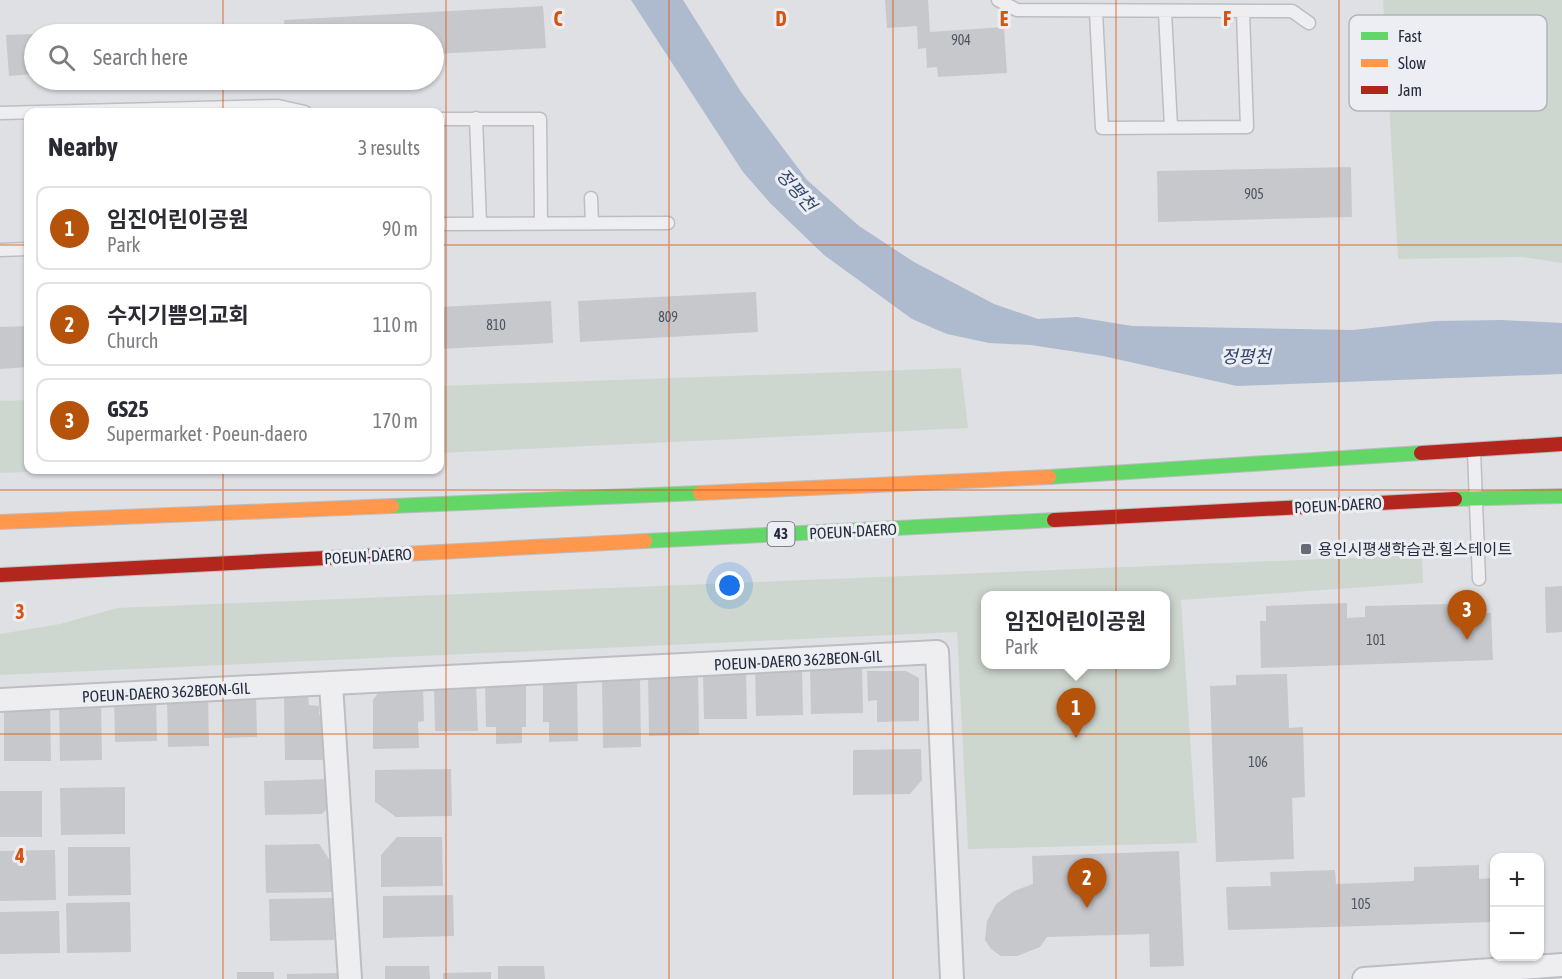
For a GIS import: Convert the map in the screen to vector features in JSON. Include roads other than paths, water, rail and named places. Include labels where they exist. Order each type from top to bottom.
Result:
[{"type":"main road","points":[[0,522],[956,482],[1562,444]]},
{"type":"main road","name":"POEUN-DAERO","points":[[0,575],[1475,498],[1562,496]]},
{"type":"street","name":"POEUN-DAERO 362BEON-GIL","points":[[0,700],[937,652],[952,979]]},
{"type":"street","points":[[331,684],[350,979]]},
{"type":"street","points":[[1364,979],[1562,966]]},
{"type":"lane","points":[[998,0],[1017,10],[1292,11],[1309,23]]},
{"type":"lane","points":[[1096,12],[1102,128],[1247,127],[1243,12]]},
{"type":"lane","points":[[1166,12],[1171,127]]},
{"type":"lane","points":[[228,108],[278,106],[287,108]]},
{"type":"lane","points":[[0,113],[24,112]]},
{"type":"lane","points":[[476,118],[480,224]]},
{"type":"lane","points":[[444,119],[540,119],[541,224]]},
{"type":"lane","points":[[591,198],[592,223]]},
{"type":"lane","points":[[444,224],[668,223]]},
{"type":"lane","points":[[0,250],[24,249]]},
{"type":"lane","points":[[1474,450],[1479,579]]},
{"type":"water","name":"정평천","points":[[631,0],[683,0],[741,92],[807,180],[859,226],[914,262],[994,304],[1038,319],[1077,317],[1132,326],[1353,330],[1436,321],[1502,320],[1562,323],[1562,374],[1237,386],[1103,356],[1031,345],[989,343],[947,334],[912,319],[824,255],[770,203],[743,172]]},
{"type":"place","name":"용인시평생학습관.힐스테이트","points":[[1306,549]]},
{"type":"place","name":"GS25","points":[[1467,640]]},
{"type":"place","name":"임진어린이공원","points":[[1076,738]]},
{"type":"place","name":"수지기쁨의교회","points":[[1087,908]]}]
